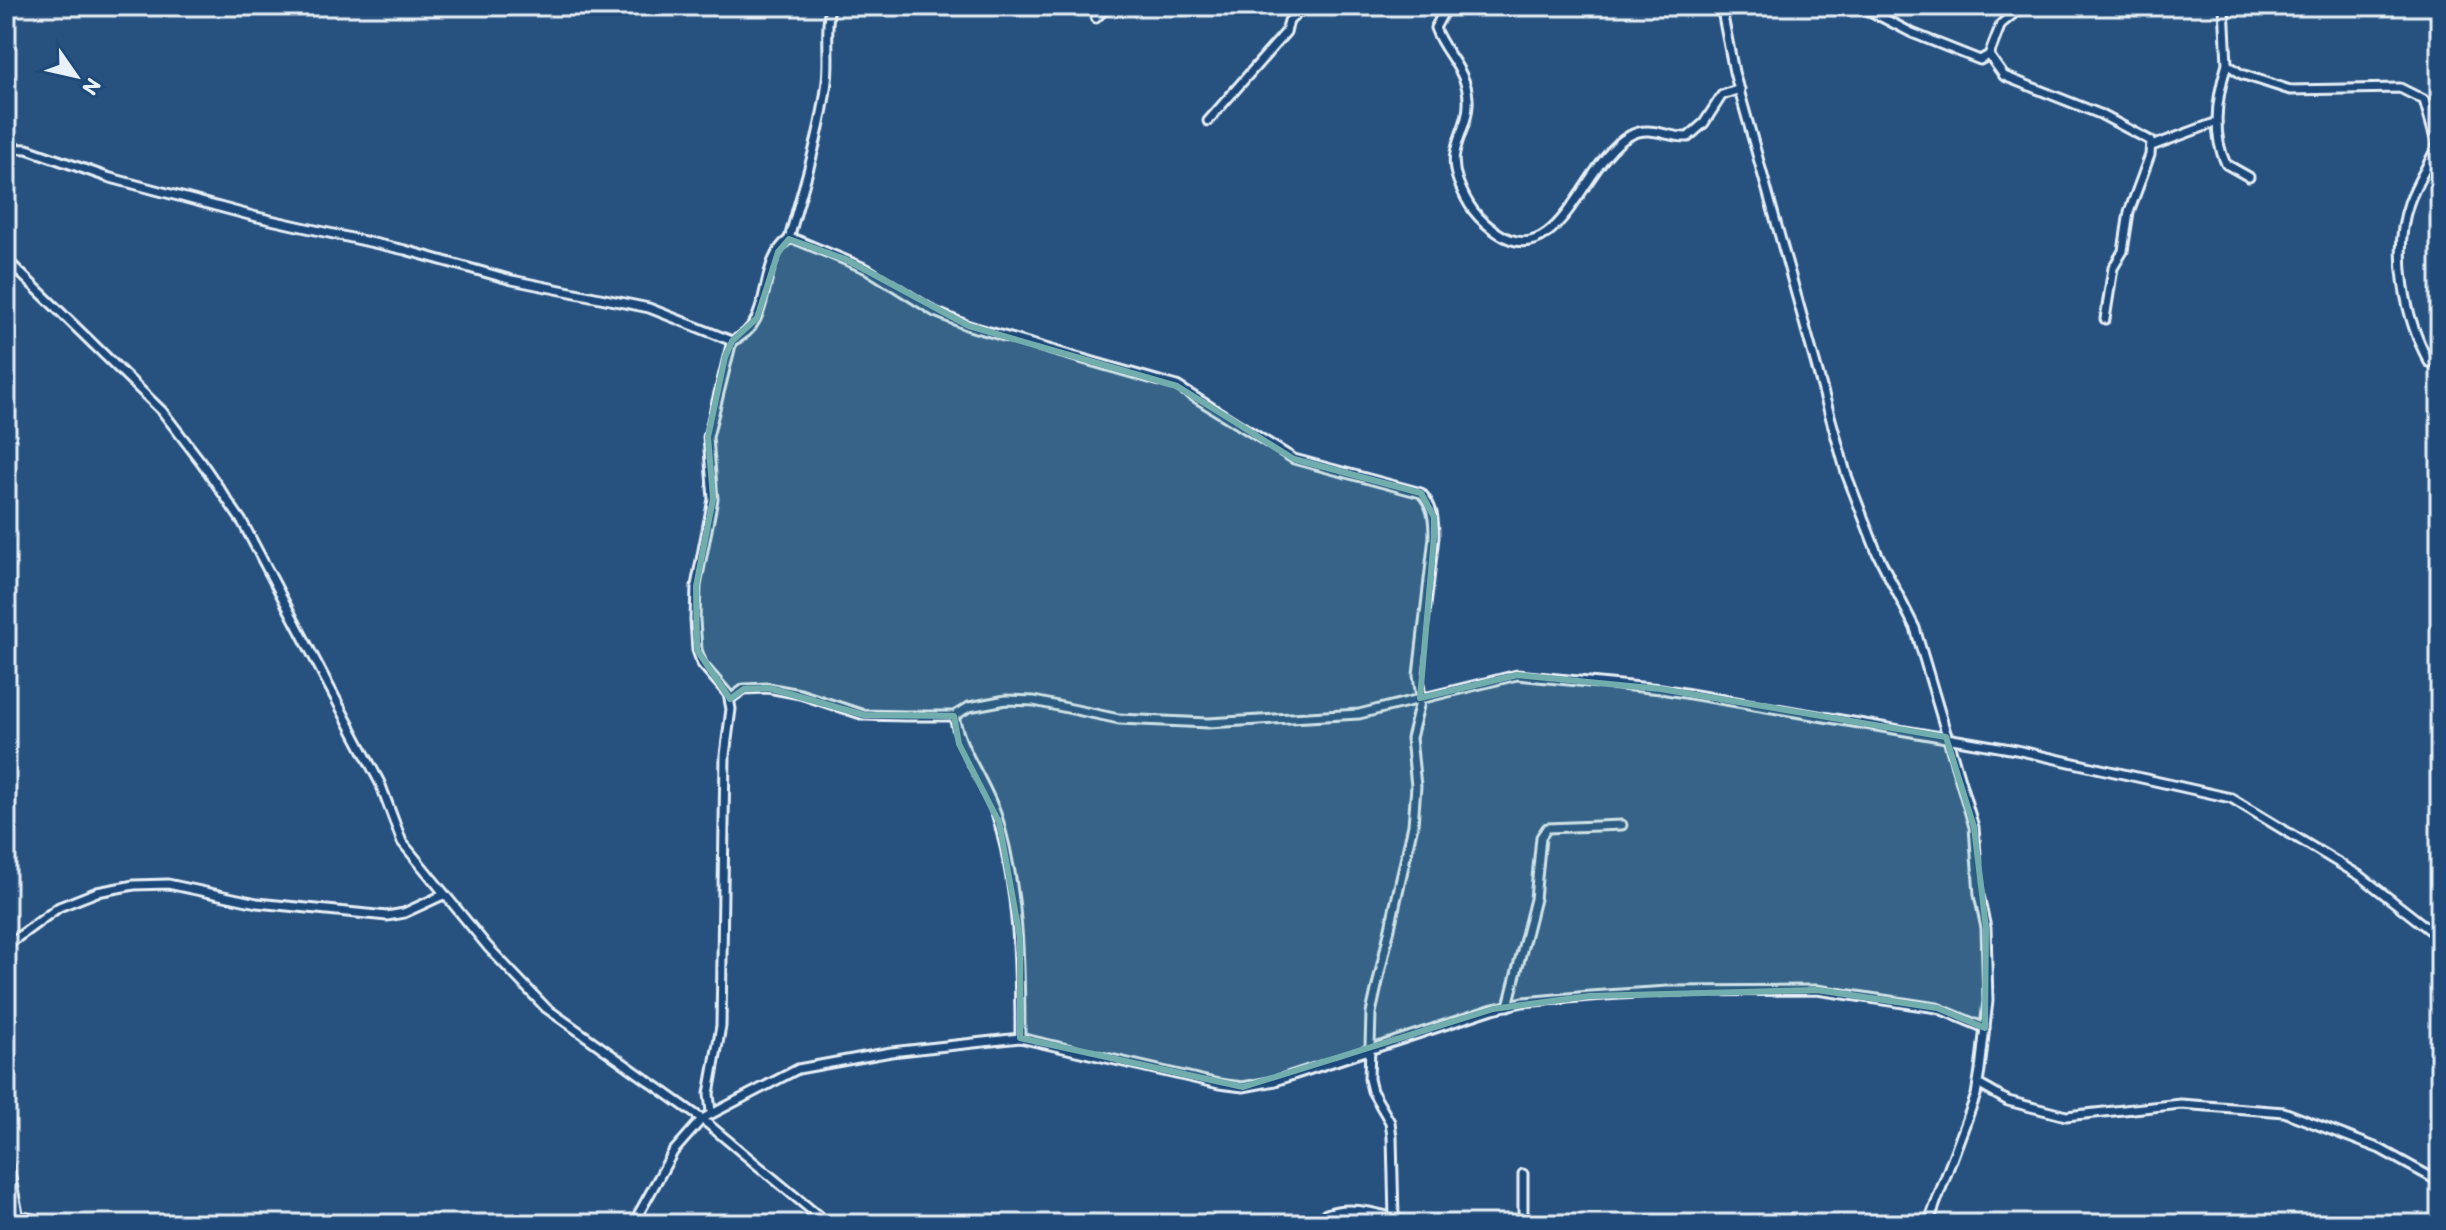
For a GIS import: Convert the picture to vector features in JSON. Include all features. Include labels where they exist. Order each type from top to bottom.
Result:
[{"type":"street","points":[[711,1112],[709,1094],[721,1026],[725,755],[730,699],[702,664],[697,650],[696,586],[713,499],[708,437],[725,357],[732,341],[750,330],[757,318],[778,252],[789,239],[820,126],[827,78],[826,26],[830,6]]},
{"type":"street","points":[[1096,18],[1108,6]]},
{"type":"street","points":[[1289,6],[1300,11]]},
{"type":"street","points":[[1208,121],[1286,32],[1289,21],[1309,6]]},
{"type":"street","points":[[1447,6],[1435,28],[1459,67],[1468,100],[1452,158],[1457,179],[1471,211],[1510,241],[1533,241],[1552,233],[1597,166],[1630,135],[1658,131],[1688,137],[1704,123],[1722,95],[1740,89]]},
{"type":"street","points":[[1721,6],[1740,89],[1846,473],[1877,553],[1915,628],[1974,827],[1979,895],[1986,928],[1988,1001],[1985,1028],[1978,1084],[1928,1224]]},
{"type":"street","points":[[1860,6],[1973,58],[1989,55]]},
{"type":"street","points":[[1989,55],[2001,24],[2023,6]]},
{"type":"street","points":[[2224,6],[2227,64],[2217,122],[2220,151],[2226,164],[2249,177]]},
{"type":"street","points":[[1989,55],[2004,76],[2100,114],[2123,129],[2148,138],[2152,146],[2134,192],[2123,251],[2113,268],[2105,319]]},
{"type":"street","points":[[2227,64],[2241,74],[2290,90],[2400,88],[2424,100],[2437,146],[2408,204],[2403,252],[2408,309],[2419,344],[2429,362]]},
{"type":"street","points":[[2152,146],[2217,122]]},
{"type":"street","points":[[6,148],[27,149],[107,177],[267,219],[391,246],[512,280],[649,308],[732,341]]},
{"type":"street","points":[[789,239],[845,259],[935,312],[969,326],[1177,386],[1294,459],[1421,493],[1429,501],[1434,517],[1434,537],[1418,675],[1421,698],[1411,738],[1416,786],[1413,825],[1401,891],[1374,989],[1369,1052],[1372,1091],[1390,1122],[1394,1218]]},
{"type":"street","points":[[6,259],[162,411],[202,463],[243,523],[380,783],[402,842],[443,895],[546,1008],[702,1119],[828,1224]]},
{"type":"street","points":[[722,339],[725,357]]},
{"type":"street","points":[[730,699],[744,689],[768,688],[800,694],[864,715],[954,716],[969,707],[1006,700],[1034,701],[1119,719],[1208,723],[1359,714],[1517,675],[1661,689],[1743,705],[1816,713],[1890,731],[1946,737],[2187,787],[2243,803],[2362,877],[2440,938]]},
{"type":"street","points":[[954,716],[959,744],[975,764],[999,822],[1020,938],[1020,1038]]},
{"type":"street","points":[[1508,1006],[1535,899],[1541,837],[1547,828],[1622,825]]},
{"type":"street","points":[[6,946],[59,907],[97,892],[134,885],[168,884],[257,903],[387,916],[404,913],[443,895]]},
{"type":"street","points":[[633,1224],[673,1152],[711,1112],[750,1097],[798,1069],[891,1052],[1020,1038],[1157,1072],[1243,1087],[1369,1052],[1508,1006],[1668,991],[1817,990],[1937,1008],[1985,1028]]},
{"type":"street","points":[[1978,1084],[2008,1101],[2066,1116],[2181,1104],[2284,1112],[2380,1149],[2440,1182]]},
{"type":"street","points":[[6,1153],[19,1220]]},
{"type":"street","points":[[1523,1174],[1523,1224]]},
{"type":"street","points":[[1313,1224],[1325,1213],[1336,1211],[1394,1218],[1409,1224]]},
{"type":"street","points":[[6,1214],[19,1220],[60,1224]]},
{"type":"street","points":[[1770,1224],[1798,1221],[1831,1224]]},
{"type":"highlighted area","points":[[789,239],[845,259],[969,326],[1177,386],[1294,459],[1421,493],[1434,517],[1434,537],[1420,698],[1517,675],[1661,689],[1946,737],[1974,827],[1986,928],[1985,1028],[1937,1008],[1817,990],[1590,996],[1493,1009],[1243,1087],[1020,1038],[1020,938],[999,822],[959,744],[954,716],[864,715],[768,688],[744,689],[730,699],[697,650],[696,586],[713,499],[708,437],[725,357],[732,341],[757,318],[778,252]]}]
